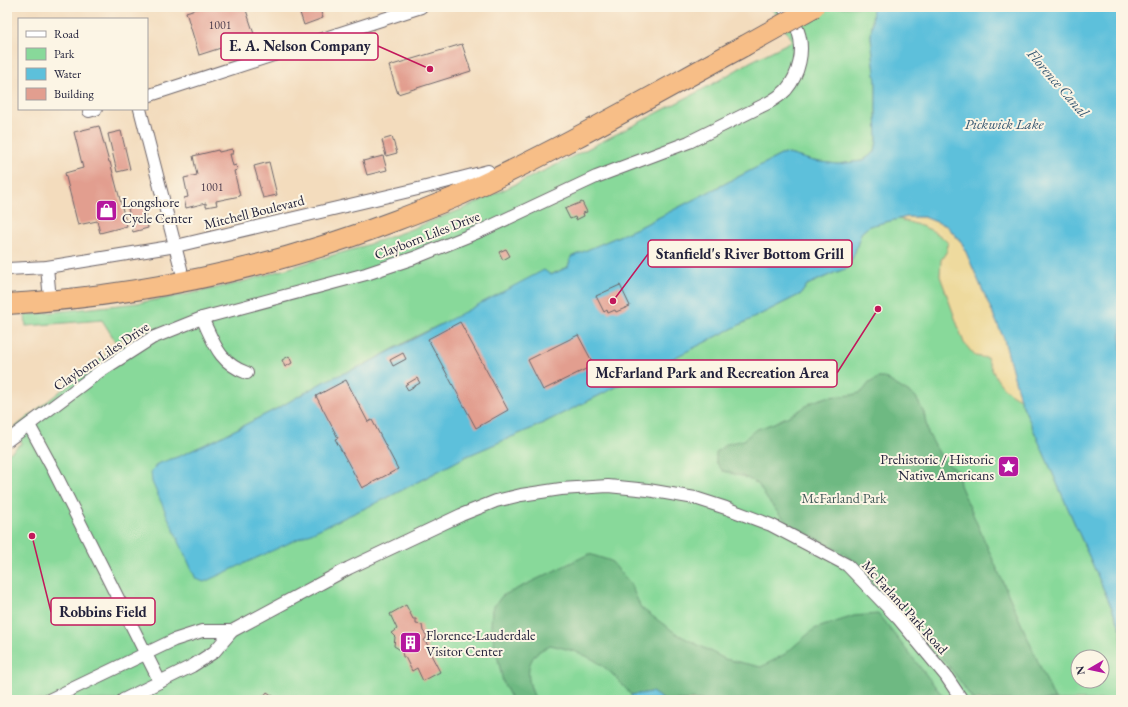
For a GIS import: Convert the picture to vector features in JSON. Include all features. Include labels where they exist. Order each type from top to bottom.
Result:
[{"type":"highway","points":[[10,295],[119,281],[205,265],[254,254],[338,230],[403,207],[533,150],[741,41],[814,7]]},
{"type":"highway","points":[[10,295],[49,302],[122,293],[183,282],[317,248],[377,228],[458,196],[526,164],[741,41],[787,9]]},
{"type":"street","points":[[148,96],[421,7]]},
{"type":"street","name":"Clayborn Liles Drive","points":[[7,441],[99,372],[141,344],[175,328],[202,318],[366,274],[414,258],[483,230],[596,177],[689,142],[761,107],[778,97],[787,89],[799,68],[801,42],[798,30],[787,9]]},
{"type":"street","points":[[140,110],[181,269]]},
{"type":"street","name":"Mitchell Boulevard","points":[[7,269],[47,267],[176,246],[488,171]]},
{"type":"street","points":[[47,267],[49,289]]},
{"type":"street","points":[[202,318],[218,352],[236,369],[247,373]]},
{"type":"street","points":[[29,425],[54,470],[160,682]]},
{"type":"street","name":"Mc Farland Park Road","points":[[232,631],[349,568],[461,515],[496,501],[561,489],[608,486],[648,490],[695,498],[726,508],[771,525],[847,565],[898,618],[946,676],[962,700]]},
{"type":"street","points":[[49,700],[174,640],[202,631],[232,631]]},
{"type":"street","points":[[123,700],[192,666],[214,652],[232,631]]},
{"type":"green space","name":"McFarland Park","points":[[767,7],[873,7],[871,37],[876,82],[877,140],[875,152],[862,161],[837,164],[813,161],[785,153],[642,226],[571,257],[568,267],[470,310],[415,337],[364,365],[325,381],[280,407],[219,438],[180,456],[157,464],[281,546],[385,499],[467,456],[535,427],[801,294],[807,285],[848,268],[861,233],[869,226],[907,217],[947,226],[1004,339],[1020,399],[1121,629],[1121,700],[7,700],[7,455],[22,443],[13,429],[108,353],[149,326],[116,342],[102,320],[26,326],[25,315],[138,303],[235,284],[358,248],[406,231],[465,208],[552,167],[711,85],[750,62],[792,41],[774,11]]},
{"type":"green space","points":[[878,378],[885,378],[916,397],[924,413],[928,433],[943,460],[958,471],[960,485],[1055,700],[973,700],[955,674],[904,610],[845,554],[792,526],[779,514],[767,499],[758,484],[745,477],[723,471],[716,462],[716,452],[727,444],[744,440],[755,430],[797,412],[812,402],[827,397],[852,395],[862,392],[869,383]]},
{"type":"green space","points":[[589,554],[611,561],[630,583],[641,608],[677,634],[725,659],[761,667],[785,654],[814,629],[854,616],[878,614],[946,700],[664,700],[652,692],[631,695],[605,667],[596,661],[576,652],[550,645],[536,654],[530,666],[529,677],[531,689],[536,700],[512,700],[503,682],[491,627],[492,609],[502,596]]},
{"type":"sand","points":[[907,217],[924,217],[947,226],[962,243],[1004,339],[1020,399],[1003,387],[987,358],[975,356],[964,343],[940,276],[941,260],[947,251],[948,243],[932,230],[899,219]]},
{"type":"water","name":"Pickwick Lake","points":[[873,7],[1121,7],[1121,629],[1020,399],[1004,339],[962,243],[947,226],[924,217],[907,217],[869,226],[861,233],[848,268],[807,285],[801,294],[535,427],[467,456],[385,499],[204,582],[196,579],[152,482],[151,472],[157,464],[180,456],[219,438],[280,407],[325,381],[364,365],[544,270],[551,275],[568,267],[571,257],[642,226],[785,153],[813,161],[837,164],[862,161],[875,152],[877,140],[876,82],[871,37]]},
{"type":"water","points":[[652,692],[664,700],[632,700],[631,695]]},
{"type":"building","points":[[202,7],[245,7],[255,37],[199,55],[186,12]]},
{"type":"building","points":[[298,7],[319,7],[323,18],[304,25]]},
{"type":"building","points":[[462,44],[471,71],[398,94],[389,66]]},
{"type":"building","points":[[99,126],[127,226],[100,233],[97,221],[78,225],[65,173],[83,168],[74,132]]},
{"type":"building","points":[[121,131],[130,169],[117,172],[108,134]]},
{"type":"building","points":[[392,137],[397,153],[386,156],[382,140]]},
{"type":"building","points":[[232,149],[233,154],[230,154],[233,166],[236,165],[237,170],[234,171],[240,196],[216,201],[217,205],[206,207],[206,203],[186,208],[184,198],[188,197],[184,178],[197,175],[193,156],[218,150],[219,152]]},
{"type":"building","points":[[383,156],[387,170],[367,175],[363,161]]},
{"type":"building","points":[[269,162],[277,195],[263,198],[254,166]]},
{"type":"building","points":[[582,202],[587,212],[583,213],[584,216],[576,220],[575,217],[570,219],[565,209]]},
{"type":"building","points":[[143,205],[148,228],[133,232],[128,208]]},
{"type":"building","points":[[506,249],[510,256],[503,260],[499,252]]},
{"type":"building","points":[[620,285],[630,306],[616,312],[615,310],[608,313],[607,310],[604,312],[596,296]]},
{"type":"building","points":[[460,322],[508,410],[476,428],[428,339]]},
{"type":"building","points":[[578,335],[594,365],[543,390],[528,360]]},
{"type":"building","points":[[403,353],[406,359],[393,366],[390,360]]},
{"type":"building","points":[[289,356],[292,363],[285,367],[282,360]]},
{"type":"building","points":[[417,378],[420,383],[408,390],[405,385]]},
{"type":"building","points":[[346,380],[368,422],[372,420],[398,469],[362,488],[335,439],[338,438],[316,396]]},
{"type":"building","name":"Florence-Lauderdale Visitor Center","points":[[406,605],[413,619],[416,619],[416,624],[422,625],[423,631],[427,636],[424,641],[428,645],[427,647],[440,672],[423,681],[417,668],[412,671],[405,657],[403,657],[402,651],[394,646],[395,637],[391,633],[397,629],[390,614]]},
{"type":"building","points":[[267,692],[276,698],[275,700],[268,700],[263,697]]},
{"type":"place","name":"E. A. Nelson Company","points":[[430,69]]},
{"type":"place","name":"Longshore Cycle Center","points":[[107,210]]},
{"type":"place","name":"Stanfield's River Bottom Grill","points":[[613,301]]},
{"type":"place","name":"McFarland Park and Recreation Area","points":[[878,309]]},
{"type":"place","name":"Prehistoric / Historic Native Americans","points":[[1009,467]]},
{"type":"place","name":"Robbins Field","points":[[32,536]]},
{"type":"place","name":"Florence-Lauderdale Visitor Center","points":[[410,643]]},
{"type":"water label","name":"Florence Canal","points":[[1058,83]]}]
